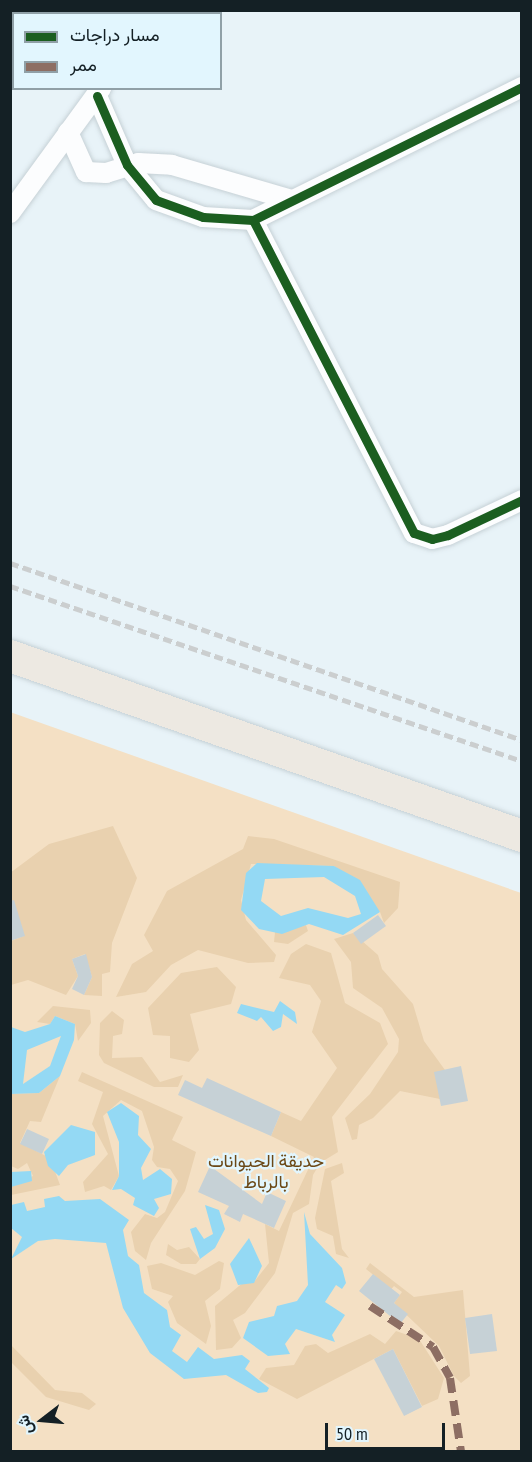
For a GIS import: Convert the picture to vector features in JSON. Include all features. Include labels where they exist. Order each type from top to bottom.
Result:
[{"type":"highway","points":[[10,656],[522,836]]},
{"type":"highway","points":[[10,677],[522,852]]},
{"type":"street","points":[[99,92],[127,165],[139,184],[166,204],[226,222],[253,220],[522,87]]},
{"type":"street","points":[[10,213],[99,92]]},
{"type":"street","points":[[68,132],[86,172],[106,173],[127,165],[172,165],[292,200]]},
{"type":"street","points":[[253,220],[414,533],[432,539],[448,535],[522,500]]},
{"type":"green space","name":"حديقة الحيوانات بالرباط","points":[[10,712],[521,893],[521,1451],[11,1451]]},
{"type":"shaded area","points":[[113,826],[137,878],[112,943],[110,972],[102,974],[102,996],[84,995],[92,977],[85,954],[72,959],[78,976],[66,995],[28,980],[11,985],[11,941],[24,936],[20,921],[11,924],[10,873],[49,844]]},
{"type":"shaded area","points":[[248,836],[274,839],[400,882],[398,908],[384,923],[380,912],[334,866],[251,864],[241,900],[246,920],[276,955],[274,962],[248,963],[198,950],[171,965],[146,992],[116,997],[132,964],[153,951],[144,935],[167,891],[243,849]]},
{"type":"shaded area","points":[[306,925],[308,931],[288,944],[274,942],[275,932]]},
{"type":"shaded area","points":[[353,933],[378,955],[382,969],[413,1004],[424,1041],[445,1070],[440,1099],[400,1091],[373,1118],[359,1125],[357,1139],[352,1140],[345,1118],[370,1094],[398,1052],[399,1039],[382,1008],[353,988],[351,962],[334,939]]},
{"type":"shaded area","points":[[306,944],[331,953],[345,1003],[380,1023],[388,1044],[332,1117],[338,1152],[320,1163],[313,1175],[309,1204],[293,1213],[275,1273],[245,1313],[233,1320],[241,1338],[232,1348],[216,1350],[215,1306],[245,1281],[254,1282],[269,1263],[265,1224],[279,1231],[314,1157],[271,1136],[281,1112],[301,1121],[337,1068],[312,1032],[321,1001],[310,985],[279,978],[291,954]]},
{"type":"shaded area","points":[[217,967],[236,987],[231,1004],[190,1014],[199,1050],[189,1062],[170,1058],[170,1036],[153,1035],[148,1008],[181,973]]},
{"type":"shaded area","points":[[53,1006],[90,1010],[91,1023],[78,1041],[75,1024],[55,1016],[50,1024],[37,1022]]},
{"type":"shaded area","points":[[112,1011],[124,1020],[122,1034],[113,1036],[112,1058],[142,1057],[160,1082],[183,1075],[178,1087],[154,1087],[104,1063],[99,1055],[100,1023]]},
{"type":"shaded area","points":[[82,1072],[183,1117],[172,1140],[196,1152],[185,1191],[151,1243],[146,1260],[135,1251],[131,1232],[145,1214],[157,1218],[165,1212],[178,1181],[170,1169],[157,1167],[152,1160],[154,1147],[142,1111],[121,1100],[103,1116],[119,1176],[111,1190],[104,1186],[85,1192],[83,1182],[108,1154],[92,1124],[103,1092],[78,1081]]},
{"type":"shaded area","points":[[60,1076],[41,1122],[30,1121],[20,1143],[50,1158],[60,1185],[11,1195],[11,1187],[33,1176],[27,1163],[18,1169],[11,1166],[10,1094],[39,1093]]},
{"type":"shaded area","points":[[342,1163],[344,1173],[331,1181],[342,1249],[349,1258],[336,1254],[333,1236],[317,1229],[315,1218],[325,1169]]},
{"type":"shaded area","points":[[168,1244],[177,1250],[189,1247],[200,1259],[196,1264],[181,1264],[166,1255]]},
{"type":"shaded area","points":[[219,1261],[224,1263],[220,1289],[205,1301],[211,1326],[206,1344],[177,1323],[168,1302],[173,1296],[152,1289],[147,1266],[161,1263],[195,1275]]},
{"type":"shaded area","points":[[370,1263],[414,1297],[463,1290],[470,1376],[461,1383],[454,1376],[439,1346],[394,1303],[402,1292],[394,1286],[387,1294],[386,1285],[366,1269]]},
{"type":"shaded area","points":[[396,1331],[419,1339],[444,1378],[438,1399],[422,1406],[393,1349],[297,1399],[259,1379],[266,1368],[294,1365],[305,1346],[316,1344],[328,1353],[370,1334],[385,1344]]},
{"type":"shaded area","points":[[10,1344],[55,1390],[82,1393],[96,1404],[89,1410],[46,1397],[11,1362]]},
{"type":"water","points":[[257,863],[334,866],[360,880],[380,912],[343,935],[309,924],[282,934],[259,929],[241,910],[246,873]],"holes":[[[324,877],[355,896],[361,914],[348,918],[308,908],[281,916],[261,901],[265,879]]]},
{"type":"water","points":[[280,1001],[295,1012],[297,1024],[283,1014],[281,1027],[273,1031],[261,1017],[257,1021],[237,1013],[241,1004],[274,1012]]},
{"type":"water","points":[[55,1016],[75,1024],[74,1040],[60,1076],[39,1093],[11,1094],[11,1027],[25,1032],[50,1024]],"holes":[[[61,1036],[50,1066],[23,1084],[27,1050]]]},
{"type":"water","points":[[121,1103],[139,1116],[138,1135],[151,1149],[141,1168],[143,1180],[160,1169],[172,1179],[171,1194],[154,1199],[159,1208],[154,1216],[133,1205],[135,1198],[121,1189],[112,1190],[119,1176],[119,1142],[107,1112]]},
{"type":"water","points":[[71,1125],[95,1132],[95,1155],[68,1165],[59,1176],[48,1166],[44,1152]]},
{"type":"water","points":[[31,1171],[32,1181],[11,1187],[11,1172]]},
{"type":"water","points":[[59,1196],[65,1201],[100,1199],[129,1220],[123,1230],[128,1256],[139,1265],[144,1293],[167,1310],[170,1327],[181,1335],[172,1351],[187,1362],[198,1347],[214,1359],[242,1355],[250,1361],[245,1369],[269,1388],[267,1392],[258,1393],[226,1375],[184,1379],[150,1353],[123,1308],[106,1243],[55,1239],[38,1241],[11,1259],[22,1237],[11,1228],[11,1205],[24,1202],[27,1211],[45,1207],[44,1199]]},
{"type":"water","points":[[205,1205],[219,1210],[225,1229],[215,1248],[200,1259],[190,1229],[196,1227],[204,1239],[213,1234]]},
{"type":"water","points":[[304,1212],[310,1234],[342,1268],[346,1283],[342,1289],[336,1285],[325,1302],[345,1315],[332,1335],[335,1342],[296,1329],[285,1344],[290,1354],[268,1356],[243,1338],[249,1322],[274,1316],[277,1306],[297,1301],[308,1285]]},
{"type":"water","points":[[249,1238],[262,1266],[254,1283],[238,1285],[230,1264]]},
{"type":"building","points":[[14,900],[25,936],[10,941],[10,901]]},
{"type":"building","points":[[378,915],[386,926],[361,944],[353,933]]},
{"type":"building","points":[[86,954],[92,977],[84,995],[72,989],[78,976],[72,959]]},
{"type":"building","points":[[461,1066],[468,1101],[441,1106],[434,1072]]},
{"type":"building","points":[[207,1078],[281,1112],[271,1136],[178,1095],[185,1080],[202,1088]]},
{"type":"building","points":[[27,1129],[49,1139],[42,1154],[20,1144]]},
{"type":"building","points":[[210,1166],[262,1204],[267,1192],[286,1201],[274,1228],[243,1214],[240,1222],[224,1214],[229,1206],[198,1192]]},
{"type":"building","points":[[373,1274],[400,1295],[394,1303],[408,1314],[400,1324],[359,1291]]},
{"type":"building","points":[[492,1314],[497,1351],[470,1354],[465,1318]]},
{"type":"building","points":[[393,1349],[422,1407],[404,1416],[374,1359]]},
{"type":"railway","points":[[10,563],[522,740]]},
{"type":"railway","points":[[10,586],[522,761]]},
{"type":"marked path","points":[[370,1306],[433,1347],[450,1378],[461,1452]]},
{"type":"cycle path","points":[[253,220],[522,87]]},
{"type":"cycle path","points":[[97,96],[127,165],[156,200],[203,217],[253,220],[414,533],[432,539],[448,535],[522,500]]}]
